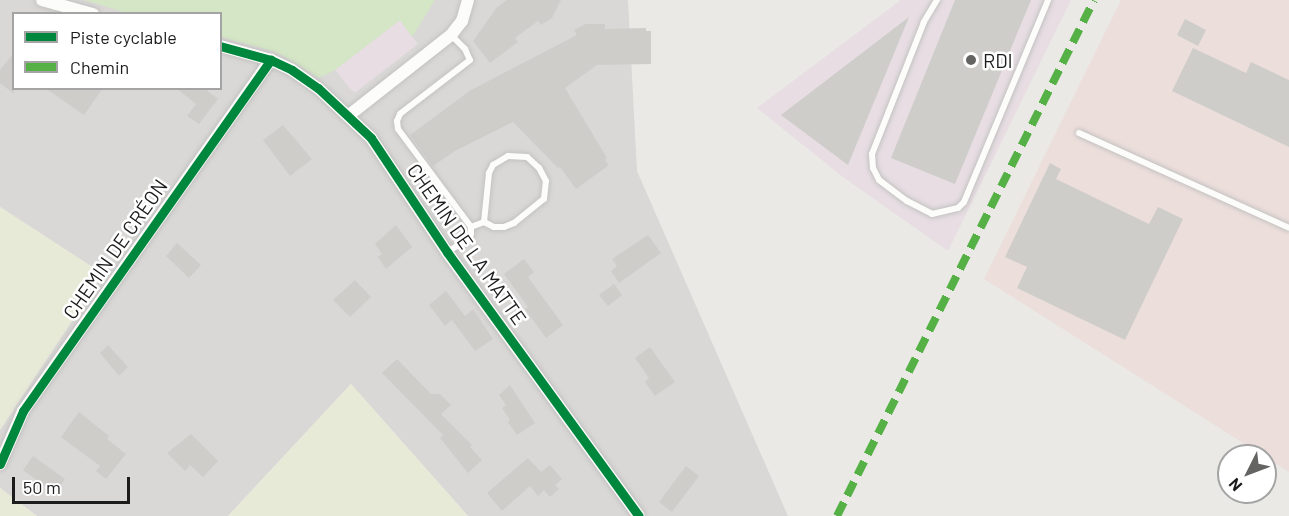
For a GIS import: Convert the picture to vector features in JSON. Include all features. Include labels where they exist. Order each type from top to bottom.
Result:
[{"type":"street","points":[[42,0],[86,12]]},
{"type":"street","points":[[348,116],[451,35],[462,21],[468,0]]},
{"type":"street","name":"CHEMIN DE LA MATTE","points":[[222,47],[271,60],[318,88],[371,138],[447,252],[639,516]]},
{"type":"street","name":"CHEMIN DE CRÉON","points":[[0,464],[23,411],[271,60]]},
{"type":"lane","points":[[937,0],[924,22],[872,154],[873,168],[879,180],[907,201],[932,214],[958,208],[964,202],[1048,0]]},
{"type":"lane","points":[[447,252],[467,240],[471,234],[471,227],[398,129],[397,121],[400,114],[470,60],[465,49],[451,35]]},
{"type":"lane","points":[[1078,133],[1289,228]]},
{"type":"lane","points":[[471,227],[484,222],[494,227],[504,227],[544,200],[546,181],[539,168],[527,157],[508,156],[493,165],[489,172],[484,222]]},
{"type":"shaded area","points":[[0,0],[628,0],[637,171],[788,516],[468,516],[351,384],[228,516],[37,516],[0,488],[0,430],[103,274],[0,207]]},
{"type":"shaded area","points":[[901,0],[1071,0],[948,251],[843,177],[757,108]]},
{"type":"shaded area","points":[[1121,0],[1289,0],[1289,472],[1277,464],[1277,444],[1245,444],[984,279]]},
{"type":"shaded area","points":[[400,20],[418,44],[356,92],[352,91],[335,70]]},
{"type":"green space","points":[[84,0],[435,0],[412,37],[400,20],[335,70],[319,78],[276,52],[222,37],[222,12],[124,12]]},
{"type":"green space","points":[[0,207],[103,274],[0,430]]},
{"type":"green space","points":[[351,384],[468,516],[228,516]]},
{"type":"green space","points":[[0,488],[37,516],[0,516]]},
{"type":"building","points":[[507,0],[561,0],[552,18],[541,25],[538,21],[515,38],[518,42],[490,63],[473,41],[497,7]]},
{"type":"building","points":[[955,0],[1031,0],[955,184],[891,158]]},
{"type":"building","points":[[909,17],[848,165],[781,115]]},
{"type":"building","points":[[1185,19],[1206,30],[1198,46],[1177,35]]},
{"type":"building","points":[[586,24],[605,24],[605,29],[646,28],[646,31],[651,31],[651,64],[597,65],[565,88],[609,165],[576,189],[560,167],[558,168],[513,122],[455,151],[433,166],[410,135],[471,90],[577,35],[574,30]]},
{"type":"building","points":[[1193,48],[1246,73],[1251,62],[1289,80],[1289,147],[1172,91]]},
{"type":"building","points":[[12,55],[14,94],[0,83],[0,70]]},
{"type":"building","points":[[48,90],[102,90],[84,115]]},
{"type":"building","points":[[178,90],[207,90],[218,99],[199,124],[187,116],[196,104]]},
{"type":"building","points":[[283,125],[312,159],[290,176],[263,140]]},
{"type":"building","points":[[1050,163],[1061,169],[1056,179],[1149,224],[1158,207],[1183,219],[1125,340],[1017,288],[1027,267],[1005,257]]},
{"type":"building","points":[[396,225],[412,247],[386,269],[378,257],[382,254],[375,244]]},
{"type":"building","points":[[648,235],[661,253],[619,283],[611,271],[617,266],[612,259]]},
{"type":"building","points":[[177,243],[201,265],[189,278],[166,256]]},
{"type":"building","points":[[524,259],[534,272],[528,277],[563,325],[546,338],[525,309],[528,307],[504,274]]},
{"type":"building","points":[[355,280],[371,297],[350,317],[333,300]]},
{"type":"building","points":[[614,284],[622,295],[608,306],[599,295]]},
{"type":"building","points":[[446,291],[465,316],[473,309],[493,339],[475,351],[452,320],[445,326],[429,305]]},
{"type":"building","points":[[108,345],[128,367],[119,376],[100,353]]},
{"type":"building","points":[[650,347],[675,382],[655,396],[645,382],[649,378],[635,358]]},
{"type":"building","points":[[397,359],[431,394],[440,394],[451,405],[441,414],[472,445],[470,447],[482,460],[468,473],[440,438],[443,435],[382,373]]},
{"type":"building","points":[[510,385],[535,423],[517,435],[508,422],[510,420],[502,408],[506,405],[499,395]]},
{"type":"building","points":[[79,412],[109,436],[107,439],[126,454],[106,479],[96,471],[100,466],[61,437]]},
{"type":"building","points":[[191,434],[218,461],[203,477],[190,465],[185,471],[167,453]]},
{"type":"building","points":[[33,456],[65,479],[55,493],[23,470]]},
{"type":"building","points":[[528,458],[541,472],[550,465],[562,479],[555,485],[559,489],[550,497],[544,490],[538,496],[530,486],[502,511],[487,493]]},
{"type":"building","points":[[686,466],[699,476],[672,512],[659,502]]},
{"type":"marked path","points":[[837,516],[1094,0]]},
{"type":"cycle path","points":[[222,47],[271,60],[292,70],[318,88],[371,138],[447,252],[639,516]]},
{"type":"cycle path","points":[[0,464],[23,411],[271,60]]},
{"type":"place","name":"RDI","points":[[971,60]]}]
